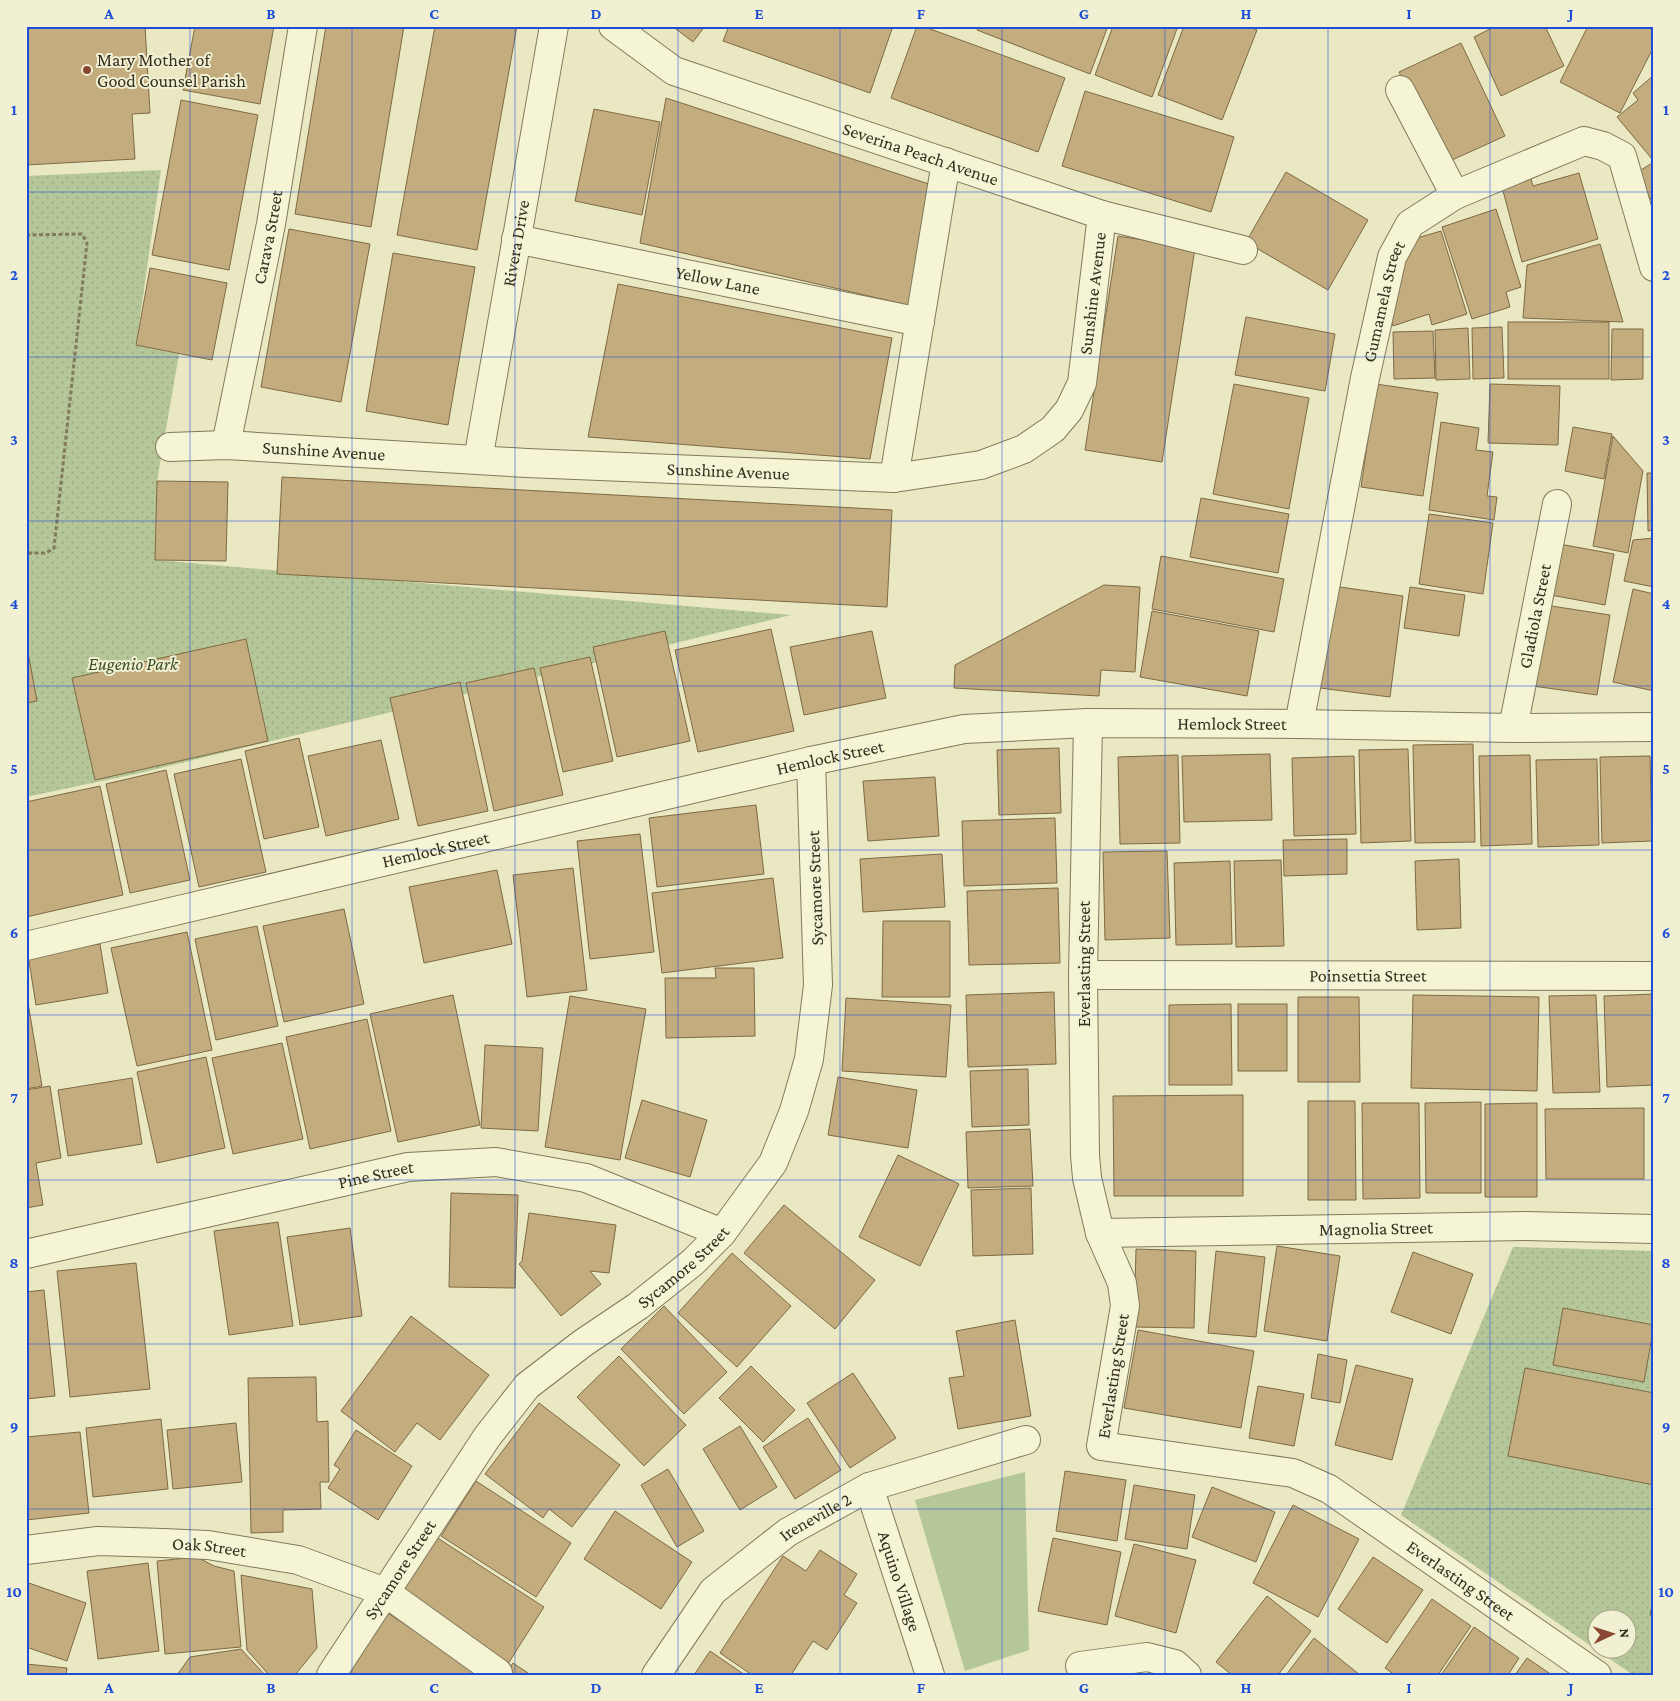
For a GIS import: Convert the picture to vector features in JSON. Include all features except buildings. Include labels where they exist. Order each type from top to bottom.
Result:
[{"type":"street","name":"Carava Street","points":[[226,445],[271,224],[303,26]]},
{"type":"street","name":"Rivera Drive","points":[[478,460],[554,26]]},
{"type":"street","name":"Severina Peach Avenue","points":[[612,26],[674,71],[1102,215],[1243,250]]},
{"type":"street","points":[[1400,90],[1455,196]]},
{"type":"street","name":"Gumamela Street","points":[[1299,724],[1365,378],[1392,257],[1410,224],[1455,196],[1584,141],[1603,146],[1622,156],[1654,267]]},
{"type":"street","points":[[894,478],[946,162]]},
{"type":"street","name":"Sunshine Avenue","points":[[170,447],[226,445],[478,460],[894,478],[981,465],[1024,449],[1054,429],[1069,410],[1082,383],[1102,215]]},
{"type":"street","name":"Yellow Lane","points":[[516,239],[920,322]]},
{"type":"street","name":"Gladiola Street","points":[[1513,728],[1557,504]]},
{"type":"street","name":"Hemlock Street","points":[[26,946],[811,761],[964,729],[1088,723],[1513,728],[1654,727]]},
{"type":"street","name":"Everlasting Street","points":[[1088,723],[1083,975],[1086,1171],[1100,1233],[1122,1282],[1125,1306],[1100,1446],[1293,1473],[1329,1489],[1598,1675]]},
{"type":"street","name":"Sycamore Street","points":[[330,1675],[487,1437],[527,1386],[583,1342],[638,1306],[693,1262],[722,1233],[773,1163],[794,1111],[808,1059],[818,984],[811,761]]},
{"type":"street","name":"Poinsettia Street","points":[[1083,975],[1654,976]]},
{"type":"street","name":"Pine Street","points":[[26,1254],[408,1167],[496,1162],[586,1178],[722,1233]]},
{"type":"street","name":"Magnolia Street","points":[[1100,1233],[1525,1226],[1654,1229]]},
{"type":"street","name":"Ireneville 2","points":[[656,1675],[713,1591],[788,1532],[869,1486],[1026,1440]]},
{"type":"street","name":"Aquino Village","points":[[869,1486],[930,1675]]},
{"type":"street","name":"Oak Street","points":[[26,1550],[98,1541],[208,1545],[298,1560],[385,1592],[498,1673]]},
{"type":"street","points":[[1080,1666],[1146,1657],[1175,1664],[1187,1675]]},
{"type":"path","points":[[26,235],[82,234],[87,243],[54,548],[46,553],[26,553]]},
{"type":"green space","name":"Eugenio Park","points":[[161,170],[136,345],[179,354],[157,481],[156,560],[791,615],[140,773],[26,797],[26,176]]},
{"type":"green space","points":[[1513,1247],[1654,1251],[1653,1675],[1633,1675],[1608,1658],[1638,1658],[1638,1608],[1588,1608],[1588,1644],[1401,1515]]},
{"type":"green space","points":[[1025,1472],[1029,1650],[965,1671],[915,1500]]},
{"type":"place","name":"Mary Mother of Good Counsel Parish","points":[[87,70]]}]
